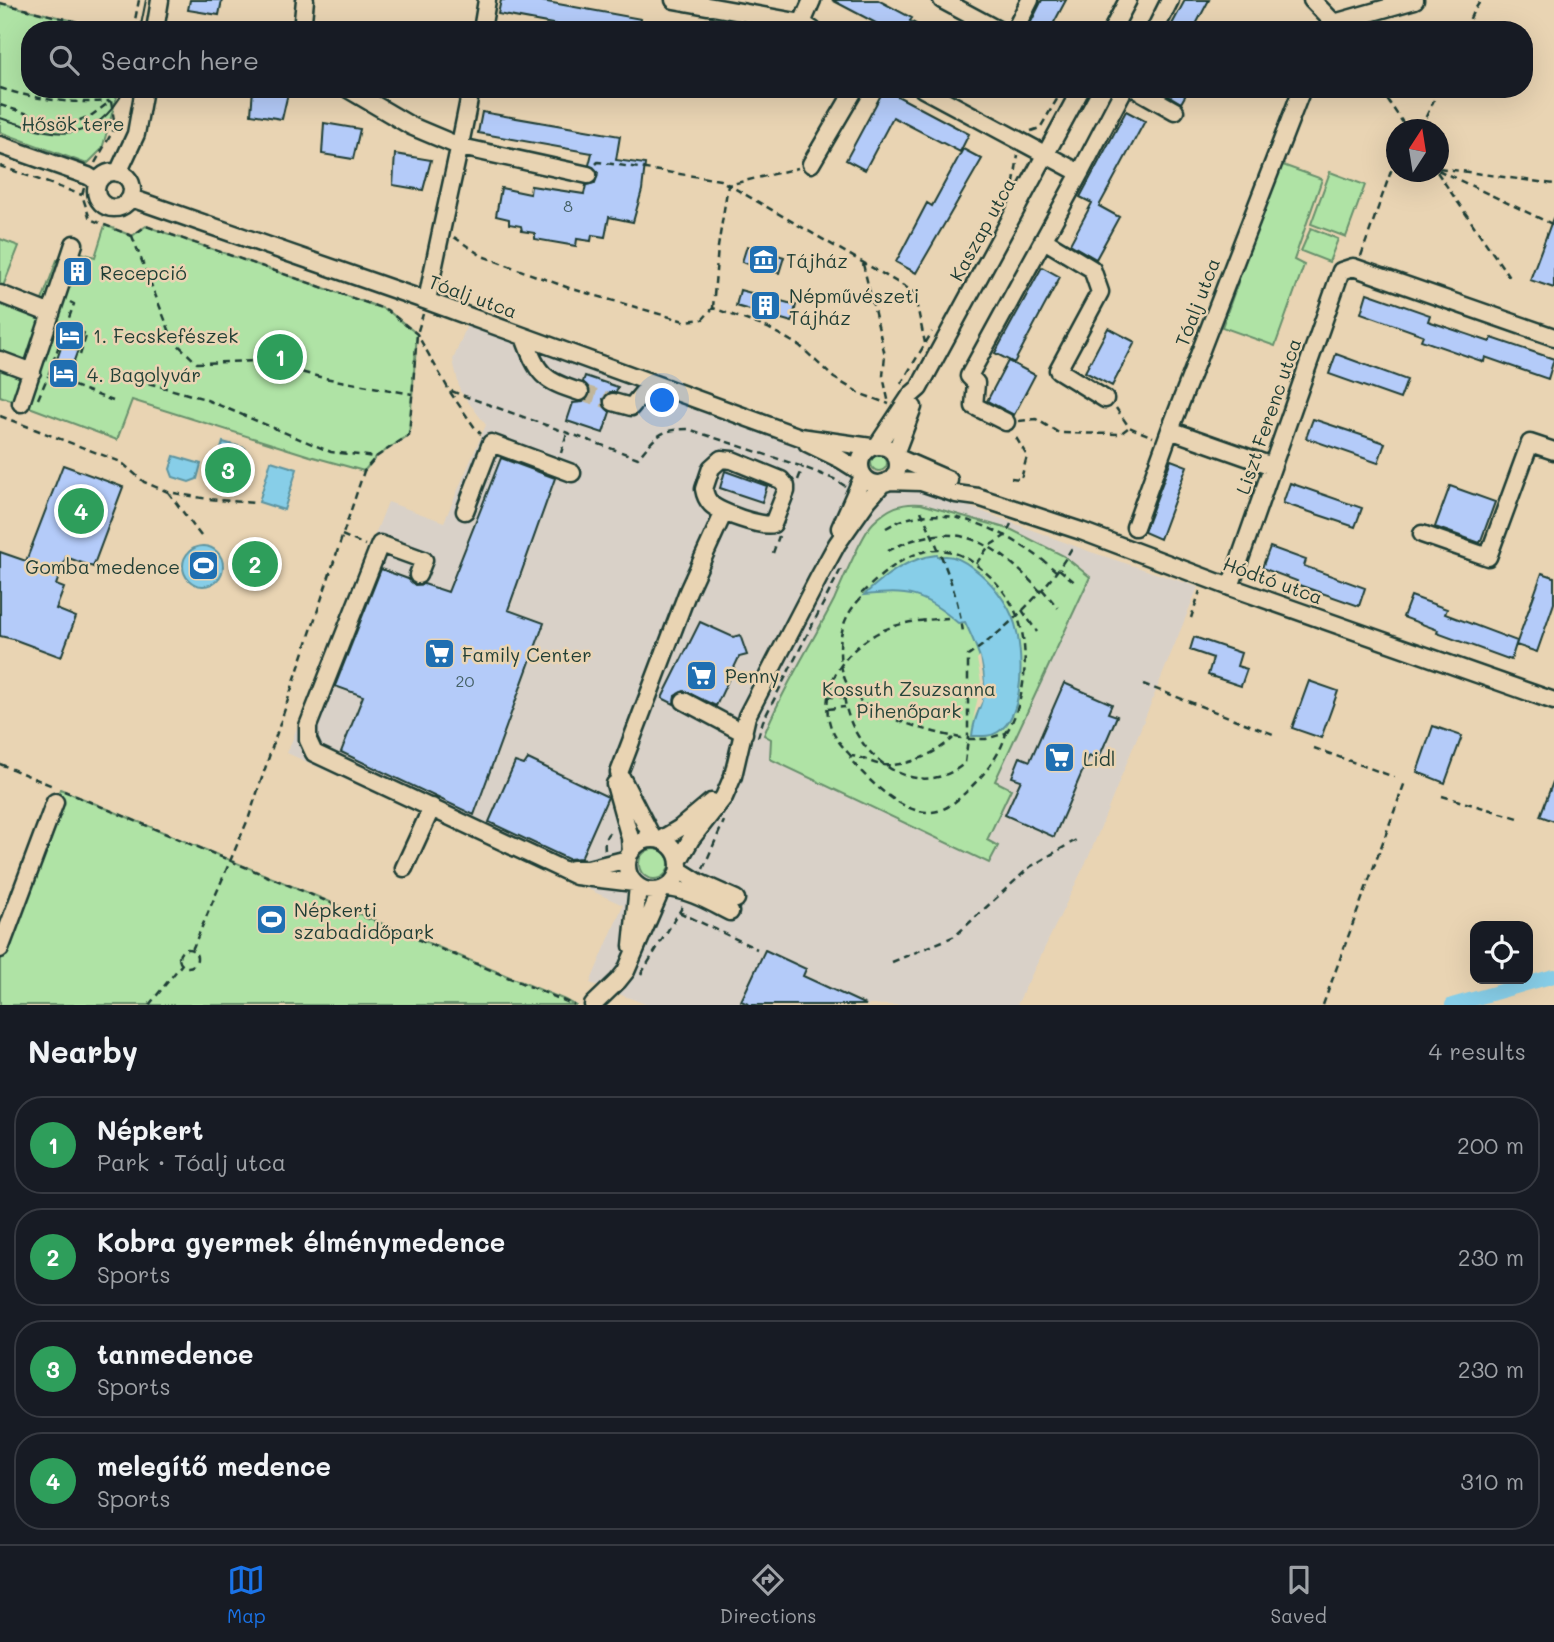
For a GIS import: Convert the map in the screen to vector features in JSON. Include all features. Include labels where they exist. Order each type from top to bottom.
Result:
[{"type":"street","points":[[156,21],[160,0]]},
{"type":"street","points":[[303,21],[305,0]]},
{"type":"street","points":[[484,21],[487,0]]},
{"type":"street","points":[[674,0],[777,21]]},
{"type":"street","points":[[808,21],[813,0]]},
{"type":"street","points":[[942,0],[981,21]]},
{"type":"street","points":[[1020,21],[1030,0]]},
{"type":"street","points":[[1117,21],[1128,0]]},
{"type":"street","points":[[1160,21],[1170,0]]},
{"type":"street","points":[[1312,0],[1326,21]]},
{"type":"street","points":[[1349,21],[1415,0]]},
{"type":"street","points":[[118,173],[136,134],[142,98]]},
{"type":"street","points":[[363,98],[411,126],[461,147],[588,176]]},
{"type":"street","points":[[427,301],[440,228],[461,147],[469,98]]},
{"type":"street","points":[[811,164],[850,98]]},
{"type":"street","points":[[940,98],[1080,173]]},
{"type":"street","name":"Kaszap utca","points":[[874,446],[919,388],[1076,98]]},
{"type":"street","points":[[1006,422],[974,406],[976,383],[969,376],[1119,98]]},
{"type":"street","points":[[1152,98],[1175,111]]},
{"type":"street","name":"Tóalj utca","points":[[1135,527],[1170,429],[1299,98]]},
{"type":"street","points":[[0,145],[93,179],[118,173],[128,178],[132,189],[131,198]]},
{"type":"street","name":"Tóalj utca","points":[[93,179],[99,201],[105,206],[114,209],[124,206],[131,198],[427,301],[800,437],[874,446]]},
{"type":"street","points":[[1044,240],[1092,269],[1100,292],[1058,370],[1105,399]]},
{"type":"street","points":[[30,401],[32,372],[75,244]]},
{"type":"street","points":[[1355,267],[1554,337]]},
{"type":"street","name":"Liszt Ferenc utca","points":[[1230,587],[1341,271],[1355,267]]},
{"type":"street","points":[[0,294],[54,306]]},
{"type":"street","points":[[524,337],[534,363],[550,382],[580,392]]},
{"type":"street","points":[[0,360],[32,372]]},
{"type":"street","points":[[613,402],[631,407],[651,383]]},
{"type":"street","name":"Kaszap utca","points":[[895,455],[919,388]]},
{"type":"street","points":[[1170,429],[1272,466]]},
{"type":"street","name":"Tóalj utca","points":[[800,437],[862,474]]},
{"type":"street","points":[[465,512],[492,443],[565,470]]},
{"type":"street","points":[[1422,534],[1488,557],[1530,443],[1554,451]]},
{"type":"street","points":[[593,1005],[618,981],[631,961],[663,889],[673,883],[691,839],[724,797],[733,776],[747,716],[837,544],[868,500],[898,468],[895,455],[888,448],[874,446],[860,460],[862,474],[840,528],[837,544]]},
{"type":"street","name":"Hódtó utca","points":[[895,455],[961,485],[978,497]]},
{"type":"street","points":[[721,459],[732,460],[775,476],[786,486],[775,521],[768,526],[724,512],[709,503],[704,489],[711,467],[721,459]]},
{"type":"street","points":[[862,474],[872,483],[886,482]]},
{"type":"street","name":"Hódtó utca","points":[[886,482],[921,482],[956,494],[978,497],[1081,531],[1230,587],[1554,701]]},
{"type":"street","points":[[695,888],[679,865],[673,848],[657,840],[619,773],[665,650],[724,512]]},
{"type":"street","points":[[418,575],[424,560],[380,544],[308,726],[308,740],[314,753],[576,876],[636,884],[646,890],[695,888],[733,906]]},
{"type":"street","points":[[684,701],[744,733]]},
{"type":"street","points":[[612,779],[620,794],[630,838],[628,870],[636,884],[631,961]]},
{"type":"street","points":[[561,867],[588,869],[630,855],[642,842],[657,840],[680,828],[728,786]]},
{"type":"street","points":[[0,949],[55,802]]},
{"type":"street","points":[[404,868],[432,807]]},
{"type":"path","points":[[135,21],[139,0]]},
{"type":"path","points":[[1469,21],[1481,0]]},
{"type":"path","points":[[0,3],[74,21]]},
{"type":"path","points":[[0,88],[21,95]]},
{"type":"path","points":[[45,98],[79,103],[111,101]]},
{"type":"path","points":[[0,106],[66,126],[92,115],[113,98]]},
{"type":"path","points":[[1012,190],[1022,142],[1032,130],[1040,128],[1058,98]]},
{"type":"path","points":[[1386,98],[1400,119]]},
{"type":"path","points":[[1425,119],[1435,98]]},
{"type":"path","points":[[82,195],[93,179],[115,127],[111,101]]},
{"type":"path","points":[[588,176],[598,162],[720,180],[914,292],[925,343]]},
{"type":"path","points":[[728,185],[811,164]]},
{"type":"path","points":[[0,166],[82,195]]},
{"type":"path","points":[[1449,171],[1554,184]]},
{"type":"path","points":[[1449,175],[1554,225]]},
{"type":"path","points":[[1355,267],[1387,182]]},
{"type":"path","points":[[1446,182],[1510,278]]},
{"type":"path","points":[[440,228],[482,256],[569,288],[684,321],[704,319],[713,308],[718,247],[728,185]]},
{"type":"path","points":[[82,195],[90,219],[132,236],[173,340],[197,363],[257,361],[324,378],[412,394]]},
{"type":"path","points":[[132,236],[146,226],[387,310],[417,334],[449,390],[475,428],[492,443]]},
{"type":"path","points":[[863,261],[885,355],[883,376],[889,404]]},
{"type":"path","points":[[192,950],[249,817],[364,471],[376,457],[409,435],[417,334],[427,301]]},
{"type":"path","points":[[26,425],[30,401],[48,376],[74,304],[54,306]]},
{"type":"path","points":[[713,308],[768,328],[800,346],[834,378],[861,394],[889,404]]},
{"type":"path","points":[[886,410],[937,324]]},
{"type":"path","points":[[80,355],[86,336]]},
{"type":"path","points":[[43,338],[81,351]]},
{"type":"path","points":[[48,376],[113,401]]},
{"type":"path","points":[[137,380],[202,398],[331,452],[376,457]]},
{"type":"path","points":[[449,390],[638,458],[657,435],[671,429],[688,429],[834,479],[840,459]]},
{"type":"path","points":[[1105,399],[1119,411],[1129,427],[1145,434]]},
{"type":"path","points":[[0,415],[121,462],[144,482],[168,492],[254,503]]},
{"type":"path","points":[[1011,478],[1021,480],[1027,456],[1006,422],[1036,419],[1059,433],[1121,433],[1129,427]]},
{"type":"path","points":[[565,470],[567,433]]},
{"type":"path","points":[[168,492],[204,540]]},
{"type":"path","points":[[886,528],[921,512],[973,522],[1031,551],[1077,584]]},
{"type":"path","points":[[921,512],[940,550],[963,632]]},
{"type":"path","points":[[976,565],[989,546],[1005,536],[1012,520]]},
{"type":"path","points":[[849,688],[844,693],[846,707],[863,741],[884,765],[911,779],[926,779],[940,777],[965,763],[968,739],[968,656],[1042,590],[1058,570],[1081,531]]},
{"type":"path","points":[[342,535],[378,550]]},
{"type":"path","points":[[888,551],[907,541],[933,535],[968,537],[989,546],[1015,564],[1058,608]]},
{"type":"path","points":[[948,618],[913,621],[885,629],[862,642],[840,665],[831,682],[828,709],[832,732],[851,756],[850,760],[881,790],[915,810],[935,812],[952,804],[978,780],[998,753],[1017,711],[1024,676],[1024,651],[1017,614],[994,580],[976,565],[958,554],[940,550],[922,553],[892,566],[862,593],[862,597],[851,608],[844,622],[840,638],[840,665],[849,688],[858,701],[876,713],[954,737],[986,739],[1006,733]]},
{"type":"path","points":[[756,745],[763,721],[844,563]]},
{"type":"path","points":[[1191,618],[1202,585]]},
{"type":"path","points":[[1022,610],[1037,632]]},
{"type":"path","points":[[1143,684],[1273,734]]},
{"type":"path","points":[[828,697],[844,697]]},
{"type":"path","points":[[828,709],[846,707]]},
{"type":"path","points":[[851,756],[884,765],[917,759],[945,745],[954,737]]},
{"type":"path","points":[[1314,748],[1394,777]]},
{"type":"path","points":[[0,764],[574,1005]]},
{"type":"path","points":[[1323,1005],[1405,782]]},
{"type":"path","points":[[1442,796],[1522,819]]},
{"type":"path","points":[[641,975],[695,888],[727,815]]},
{"type":"path","points":[[892,962],[955,936],[1030,867],[1076,840]]},
{"type":"path","points":[[678,912],[757,949]]},
{"type":"path","points":[[185,950],[192,950],[197,956],[195,964],[189,967],[182,964],[179,958],[185,950]]},
{"type":"path","points":[[149,1005],[182,964]]},
{"type":"shaded area","points":[[469,320],[1091,552],[1198,587],[1089,856],[1017,1005],[648,1005],[590,983],[623,905],[287,753],[388,502],[444,522],[486,425],[460,391],[453,360]]},
{"type":"green space","name":"Hősök tere","points":[[0,3],[74,21],[21,21],[21,98],[116,98],[102,149],[87,164],[0,132]]},
{"type":"green space","points":[[1280,164],[1322,179],[1294,260],[1304,265],[1275,346],[1222,327]]},
{"type":"green space","points":[[1330,172],[1365,185],[1346,237],[1311,224]]},
{"type":"green space","points":[[105,225],[132,236],[146,226],[387,310],[417,334],[409,435],[376,457],[364,471],[132,400],[117,440],[0,396],[0,239],[19,246],[2,289],[41,303],[57,260],[64,262],[68,249],[95,257]]},
{"type":"green space","points":[[1311,228],[1338,239],[1329,262],[1301,251]]},
{"type":"green space","points":[[876,455],[882,455],[887,463],[885,469],[876,471],[871,466],[871,460]]},
{"type":"green space","name":"Kossuth Zsuzsanna Pihenőpark","points":[[921,504],[1012,530],[1064,556],[1090,577],[995,781],[1011,789],[987,840],[998,846],[989,863],[770,759],[771,739],[764,735],[868,529],[895,507]]},
{"type":"green space","points":[[60,789],[574,1005],[0,1005],[0,949]]},
{"type":"green space","points":[[654,849],[664,854],[669,864],[664,874],[654,879],[644,874],[639,864],[644,854]]},
{"type":"water","points":[[223,442],[245,448],[247,454],[237,488],[231,492],[210,486]]},
{"type":"water","points":[[174,456],[201,464],[197,479],[189,482],[173,477],[170,469]]},
{"type":"water","points":[[271,461],[297,469],[284,510],[259,502]]},
{"type":"water","name":"Gomba medence","points":[[203,546],[217,552],[223,566],[217,580],[203,586],[189,580],[183,566],[189,552]]},
{"type":"water","points":[[259,549],[266,551],[268,558],[261,580],[250,579],[249,572],[243,570],[248,551],[256,553]]},
{"type":"water","points":[[937,555],[957,558],[980,573],[1003,600],[1015,624],[1021,665],[1018,697],[1007,723],[992,735],[972,736],[982,700],[984,679],[981,660],[965,622],[958,623],[934,605],[914,596],[893,593],[864,595],[898,569],[916,560]]},
{"type":"pier","points":[[980,656],[984,682],[982,701],[973,720],[981,682],[977,659]]},
{"type":"building","points":[[190,0],[222,0],[219,15],[188,10]]},
{"type":"building","points":[[501,0],[536,0],[641,19],[536,21],[498,14]]},
{"type":"building","points":[[832,0],[878,0],[912,18],[910,21],[872,21]]},
{"type":"building","points":[[1042,0],[1066,0],[1055,21],[1032,21]]},
{"type":"building","points":[[1185,0],[1209,0],[1198,21],[1174,21]]},
{"type":"building","points":[[252,98],[287,98],[282,119],[251,114]]},
{"type":"building","points":[[879,98],[901,98],[969,134],[960,152],[893,117],[865,170],[846,160]]},
{"type":"building","points":[[1126,111],[1145,121],[1099,206],[1119,217],[1096,259],[1070,244],[1092,203],[1080,197]]},
{"type":"building","points":[[482,112],[620,136],[616,160],[645,164],[642,190],[633,222],[609,217],[605,237],[592,235],[591,241],[577,239],[576,246],[535,239],[535,233],[522,231],[521,226],[509,224],[509,219],[496,216],[501,188],[530,194],[531,186],[584,194],[586,185],[595,183],[598,172],[589,165],[592,153],[478,133]]},
{"type":"building","points":[[324,123],[360,129],[353,159],[322,154]]},
{"type":"building","points":[[963,149],[982,159],[916,273],[896,262],[927,203],[932,206]]},
{"type":"building","points":[[395,154],[431,160],[423,190],[393,185]]},
{"type":"building","points":[[1554,218],[1554,288],[1530,280]]},
{"type":"building","name":"Tájház","points":[[747,246],[784,257],[779,273],[742,262]]},
{"type":"building","points":[[1042,267],[1060,277],[1014,363],[995,353]]},
{"type":"building","name":"Népművészeti Tájház","points":[[740,290],[796,305],[792,322],[736,306]]},
{"type":"building","points":[[1367,293],[1430,315],[1428,321],[1490,342],[1492,338],[1554,359],[1548,379],[1485,357],[1484,362],[1421,340],[1423,335],[1361,313]]},
{"type":"building","points":[[68,327],[84,333],[67,380],[52,374]]},
{"type":"building","points":[[1108,328],[1135,342],[1112,386],[1085,372]]},
{"type":"building","points":[[1336,354],[1407,380],[1400,399],[1329,374]]},
{"type":"building","points":[[1008,361],[1035,375],[1014,415],[987,401]]},
{"type":"building","points":[[585,376],[618,387],[616,392],[610,392],[603,399],[603,405],[610,412],[603,433],[567,421],[573,403],[583,402],[590,396],[590,389],[583,382]]},
{"type":"building","points":[[1313,419],[1385,443],[1378,463],[1306,438]]},
{"type":"building","name":"Family Center","points":[[501,458],[555,478],[508,610],[544,623],[474,815],[341,752],[363,696],[335,686],[381,569],[408,579],[415,585],[424,584],[448,592]]},
{"type":"building","points":[[1171,460],[1187,466],[1160,539],[1144,532]]},
{"type":"building","points":[[63,465],[123,487],[93,567],[66,557],[56,585],[64,588],[56,609],[76,617],[61,657],[0,636],[0,552],[26,561]]},
{"type":"building","points":[[725,471],[767,486],[762,502],[720,488]]},
{"type":"building","points":[[1290,483],[1362,508],[1355,527],[1283,503]]},
{"type":"building","points":[[1450,486],[1495,502],[1480,543],[1435,527]]},
{"type":"building","points":[[1270,547],[1306,560],[1304,566],[1365,588],[1359,606],[1296,584],[1297,581],[1262,568]]},
{"type":"building","points":[[1542,573],[1554,577],[1554,603],[1537,652],[1516,645]]},
{"type":"building","points":[[1411,596],[1447,609],[1445,614],[1517,641],[1511,660],[1437,633],[1438,630],[1403,617]]},
{"type":"building","name":"Penny","points":[[700,622],[733,637],[740,635],[747,655],[739,657],[716,706],[684,691],[675,696],[674,704],[662,698]]},
{"type":"building","points":[[1194,637],[1241,653],[1237,666],[1247,669],[1241,686],[1208,675],[1213,658],[1190,650]]},
{"type":"building","points":[[1309,681],[1338,691],[1321,738],[1292,728]]},
{"type":"building","name":"Lidl","points":[[1064,683],[1112,704],[1108,713],[1117,716],[1098,760],[1089,756],[1054,837],[1005,815],[1021,780],[1012,777],[1020,757],[1030,761]]},
{"type":"building","points":[[1433,726],[1462,736],[1445,783],[1417,772]]},
{"type":"building","points":[[528,759],[608,797],[581,858],[568,859],[489,822],[515,762],[524,765]]},
{"type":"building","points":[[1554,782],[1554,821],[1540,816]]},
{"type":"building","points":[[765,950],[806,969],[803,976],[866,1005],[750,1005],[741,1001]]},
{"type":"waterway","points":[[1452,1005],[1554,976]]},
{"type":"tunnel","points":[[580,392],[613,402]]},
{"type":"tram line","points":[[142,21],[146,0]]},
{"type":"tram line","points":[[0,118],[37,129],[70,132],[85,129],[99,121],[119,98]]},
{"type":"place","name":"Tájház","points":[[763,260]]},
{"type":"place","name":"Recepció","points":[[77,272]]},
{"type":"place","name":"Népművészeti Tájház","points":[[766,306]]},
{"type":"place","name":"1. Fecskefészek","points":[[70,335]]},
{"type":"place","name":"Népkert","points":[[280,357]]},
{"type":"place","name":"4. Bagolyvár","points":[[64,374]]},
{"type":"place","name":"tanmedence","points":[[228,470]]},
{"type":"place","name":"melegítő medence","points":[[81,511]]},
{"type":"place","name":"Kobra gyermek élménymedence","points":[[255,564]]},
{"type":"place","name":"Gomba medence","points":[[203,566]]},
{"type":"place","name":"Family Center","points":[[439,654]]},
{"type":"place","name":"Penny","points":[[702,675]]},
{"type":"place","name":"Lidl","points":[[1060,758]]},
{"type":"place","name":"Népkerti szabadidőpark","points":[[271,920]]}]
